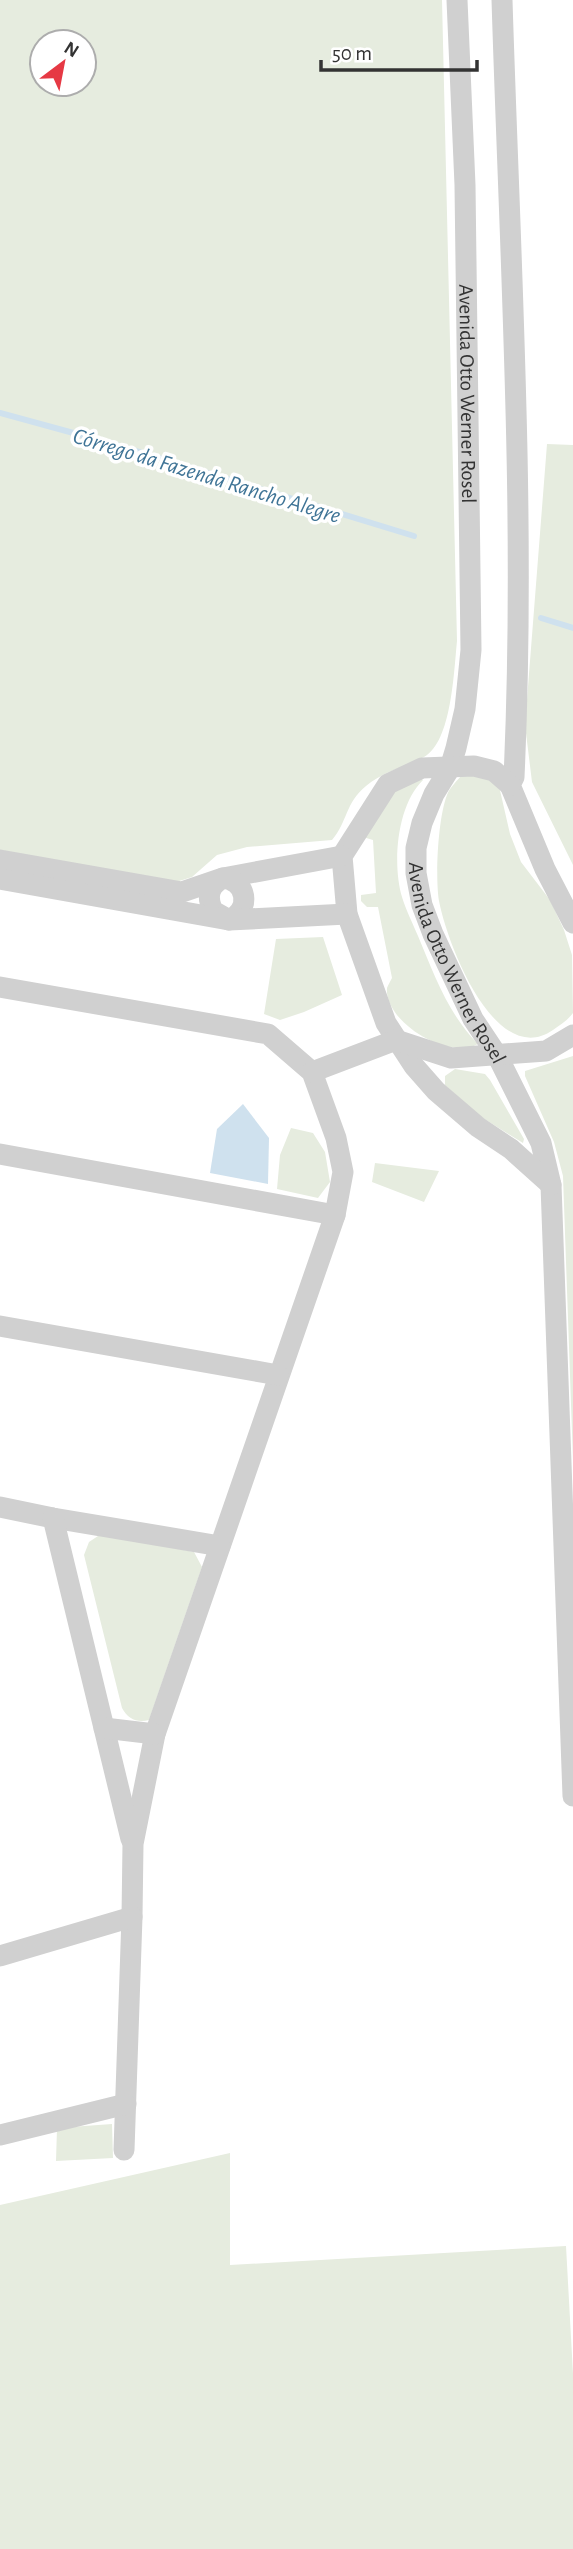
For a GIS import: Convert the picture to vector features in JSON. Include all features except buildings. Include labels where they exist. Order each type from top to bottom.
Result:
[{"type":"street","name":"Avenida Otto Werner Rosel","points":[[457,0],[464,185],[471,650],[465,709],[450,768],[434,794],[422,823],[416,848],[416,873],[422,905],[433,934],[473,1019],[497,1055],[541,1143],[551,1185],[573,1796]]},
{"type":"street","points":[[502,0],[519,577],[516,736],[514,777],[510,785]]},
{"type":"street","points":[[551,1185],[511,1149],[478,1127],[436,1091],[396,1040],[386,1024],[346,914],[342,856],[388,784],[422,768],[474,766],[494,771],[510,785],[545,869],[573,923]]},
{"type":"street","points":[[0,860],[182,892],[223,878],[342,856]]},
{"type":"street","points":[[223,878],[214,883],[208,897],[213,911],[229,920]]},
{"type":"street","points":[[0,879],[229,920],[346,914]]},
{"type":"street","points":[[0,987],[268,1034],[312,1072],[336,1138],[343,1172],[335,1214],[155,1734],[133,1844],[124,2150]]},
{"type":"street","points":[[312,1072],[396,1040],[451,1058],[546,1051],[573,1035]]},
{"type":"street","points":[[0,1154],[335,1214]]},
{"type":"street","points":[[0,1326],[278,1375]]},
{"type":"street","points":[[0,1507],[220,1546]]},
{"type":"street","points":[[53,1518],[133,1844]]},
{"type":"street","points":[[104,1728],[155,1734]]},
{"type":"street","points":[[0,1956],[132,1917]]},
{"type":"street","points":[[0,2135],[126,2104]]},
{"type":"shaded area","points":[[0,0],[442,0],[457,641],[453,686],[446,721],[441,736],[424,757],[379,777],[359,792],[332,840],[247,847],[217,855],[192,877],[176,882],[0,850]]},
{"type":"shaded area","points":[[547,444],[573,445],[573,865],[532,782],[525,725]]},
{"type":"shaded area","points":[[463,774],[482,774],[499,786],[510,834],[521,862],[550,900],[572,955],[573,1013],[553,1030],[532,1038],[512,1033],[494,1018],[477,996],[452,945],[439,901],[437,863],[444,805],[447,795]]},
{"type":"shaded area","points":[[420,778],[423,780],[407,804],[402,819],[397,852],[399,883],[405,907],[443,993],[458,1020],[478,1044],[466,1048],[436,1043],[420,1035],[396,1013],[389,1001],[387,988],[392,978],[378,907],[367,907],[361,901],[361,895],[376,893],[373,840],[363,837],[388,788]]},
{"type":"shaded area","points":[[323,937],[342,995],[280,1020],[264,1014],[276,939]]},
{"type":"shaded area","points":[[573,1056],[573,1461],[563,1176],[554,1142],[525,1071]]},
{"type":"shaded area","points":[[455,1069],[485,1074],[524,1139],[523,1143],[478,1115],[445,1085],[445,1076]]},
{"type":"shaded area","points":[[291,1128],[313,1133],[325,1152],[330,1182],[318,1198],[277,1189],[280,1155]]},
{"type":"shaded area","points":[[375,1163],[439,1171],[424,1202],[372,1182]]},
{"type":"shaded area","points":[[101,1534],[194,1552],[202,1567],[149,1720],[133,1719],[122,1708],[84,1555],[89,1542]]},
{"type":"shaded area","points":[[112,2124],[113,2158],[56,2161],[57,2128]]},
{"type":"shaded area","points":[[230,2153],[230,2265],[566,2246],[573,2374],[573,2549],[0,2549],[0,2205]]},
{"type":"water","points":[[243,1104],[269,1138],[268,1184],[210,1173],[217,1129]]},
{"type":"waterway","name":"Córrego da Fazenda Rancho Alegre","points":[[0,413],[110,443],[414,536]]},
{"type":"waterway","name":"Córrego da Fazenda Rancho Alegre","points":[[541,618],[573,628]]}]
